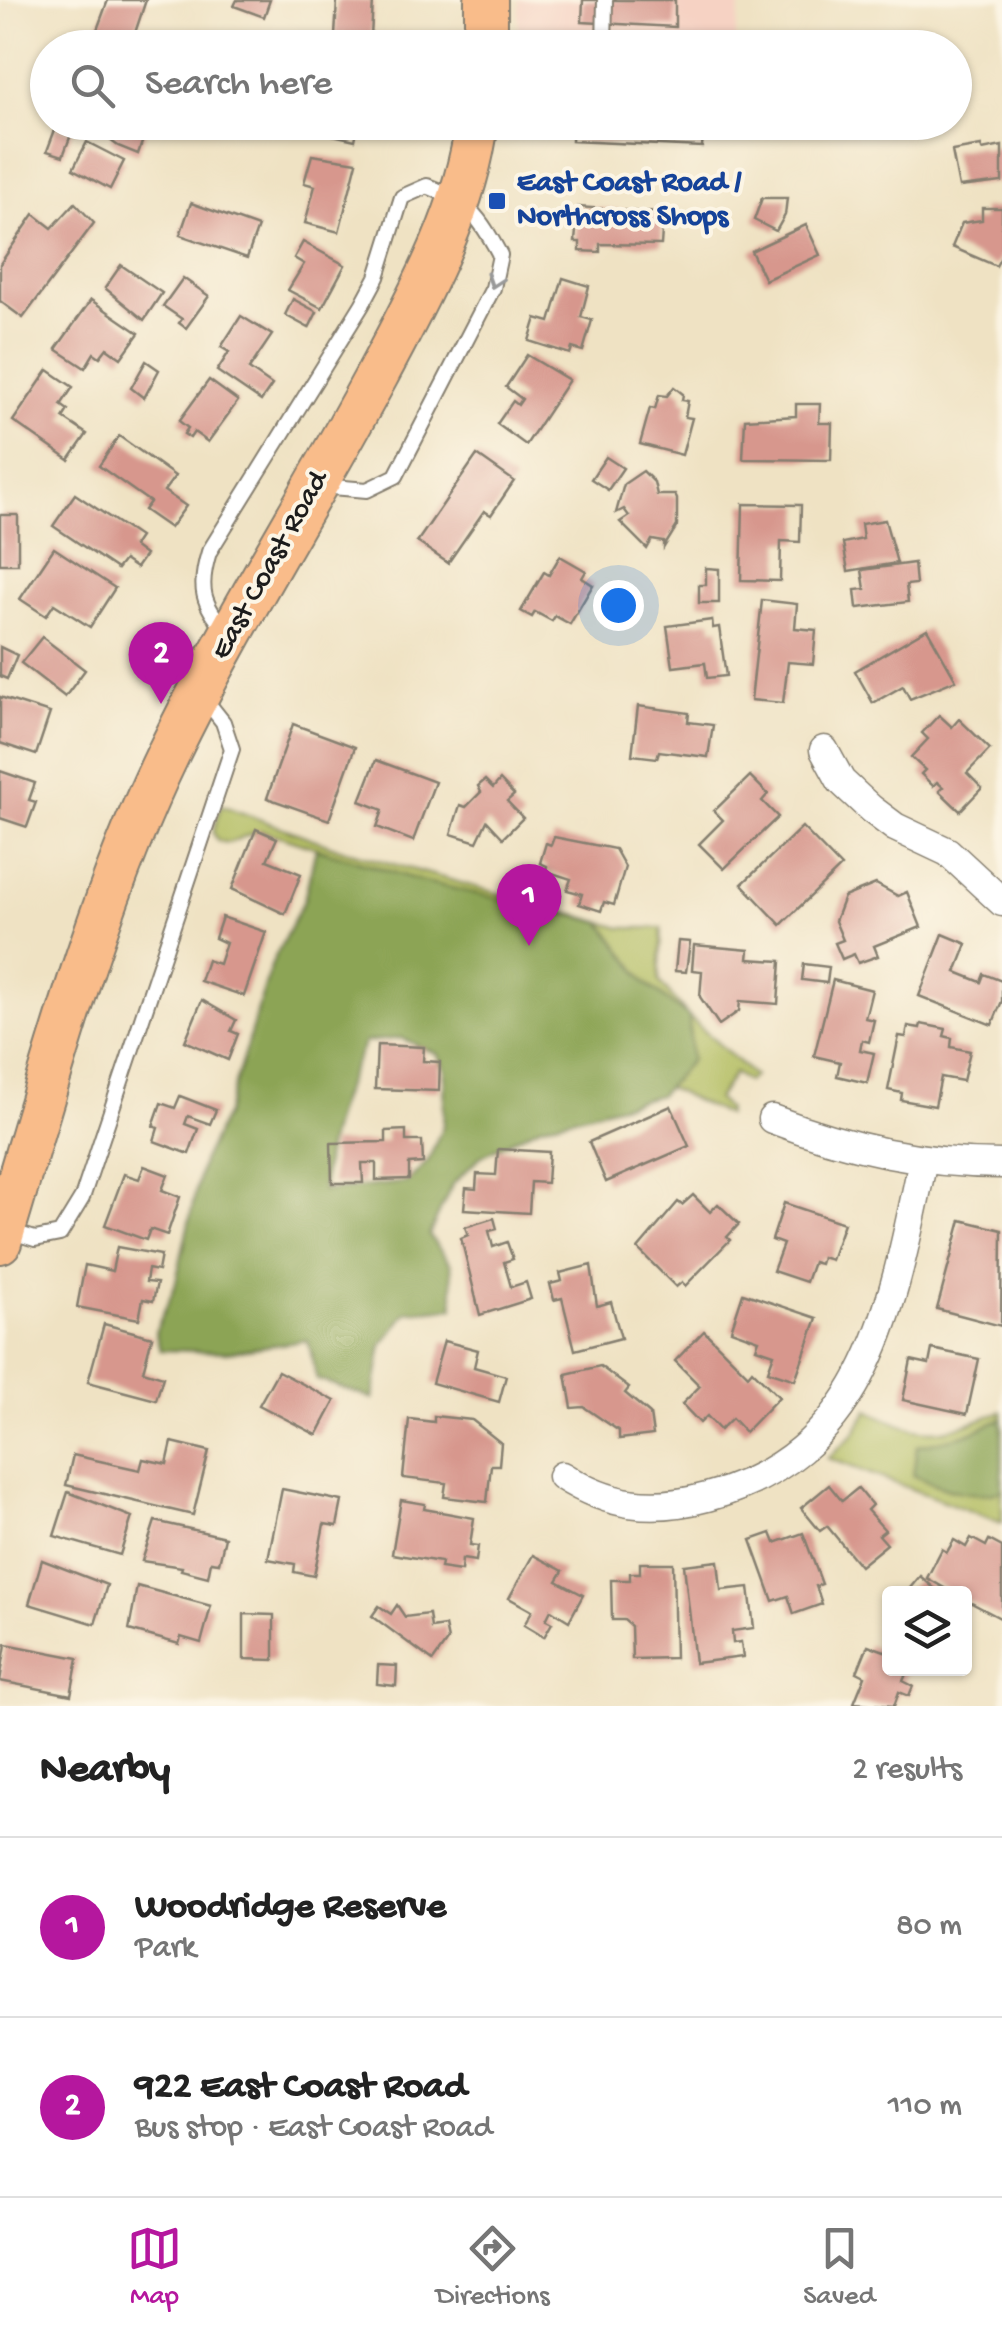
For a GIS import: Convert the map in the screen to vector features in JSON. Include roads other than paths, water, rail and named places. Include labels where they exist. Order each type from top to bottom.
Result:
[{"type":"main road","points":[[486,0],[486,30]]},
{"type":"main road","name":"East Coast Road","points":[[3,1224],[108,898],[160,772],[415,303],[460,198],[473,140]]},
{"type":"street","points":[[824,750],[841,780],[871,809],[895,827],[948,852],[1002,902]]},
{"type":"street","points":[[772,1119],[841,1145],[923,1160],[1002,1164]]},
{"type":"street","points":[[562,1476],[594,1497],[642,1505],[693,1501],[739,1489],[805,1447],[847,1402],[874,1354],[897,1279],[923,1160]]},
{"type":"lane","points":[[604,0],[604,30]]},
{"type":"lane","points":[[231,636],[204,602],[201,580],[209,552],[362,305],[382,262],[402,197],[427,186],[460,198],[489,234],[500,254],[499,268],[426,424],[396,476],[383,485],[353,491],[317,486]]},
{"type":"lane","points":[[3,1224],[35,1240],[60,1234],[82,1198],[232,750],[223,722],[200,693]]},
{"type":"place","name":"East Coast Road / Northcross Shops","points":[[497,201]]},
{"type":"place","name":"922 East Coast Road","points":[[161,704]]},
{"type":"place","name":"Woodridge Reserve","points":[[529,946]]}]
